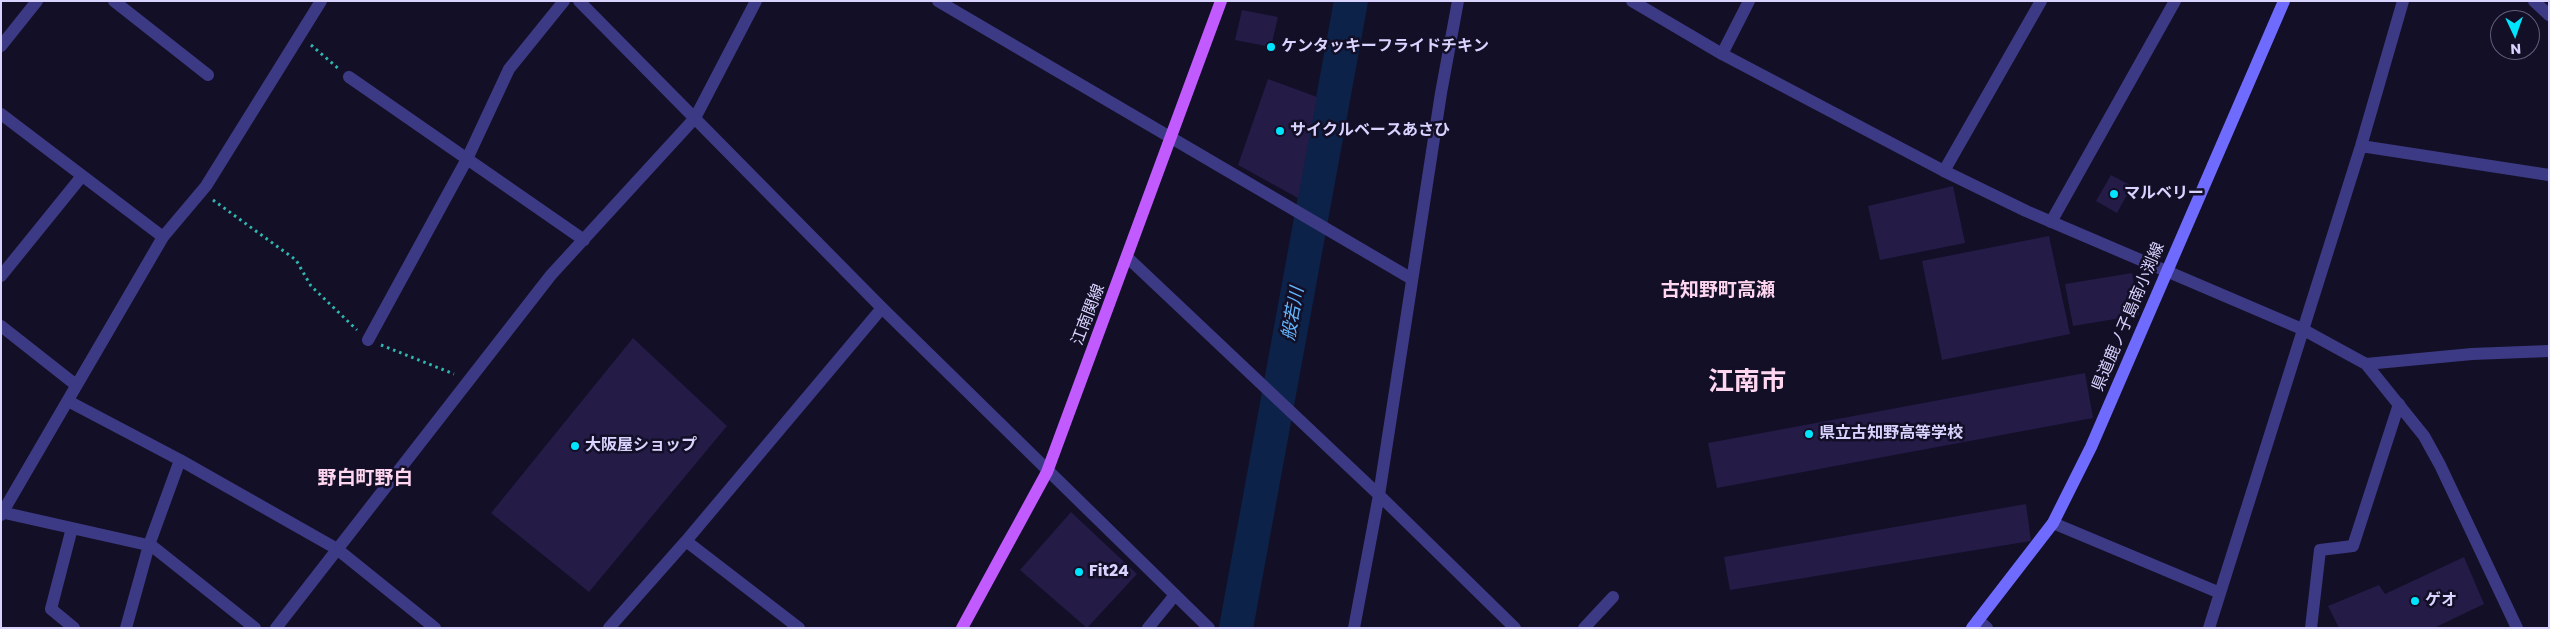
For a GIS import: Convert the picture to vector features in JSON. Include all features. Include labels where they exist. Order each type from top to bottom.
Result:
[{"type":"main road","name":"江南関線","points":[[962,628],[1047,472],[1128,258],[1221,1]]},
{"type":"main road","name":"県道鹿ノ子島南小渕線","points":[[1979,625],[2053,523],[2091,447],[2284,1]]},
{"type":"street","points":[[1,46],[38,1]]},
{"type":"street","points":[[114,1],[208,75]]},
{"type":"street","points":[[255,628],[149,545],[2,513],[163,237],[202,192],[301,36],[321,1]]},
{"type":"street","points":[[368,340],[467,159],[509,69],[564,1]]},
{"type":"street","points":[[578,1],[1047,472],[1209,628]]},
{"type":"street","points":[[276,628],[551,275],[695,118],[756,1]]},
{"type":"street","points":[[938,1],[1412,279]]},
{"type":"street","points":[[1354,628],[1379,495],[1440,93],[1458,1]]},
{"type":"street","points":[[1632,1],[1722,54],[1944,172],[2050,222],[2167,270],[2302,329],[2366,364],[2424,436],[2440,465],[2517,628]]},
{"type":"street","points":[[1722,54],[1749,1]]},
{"type":"street","points":[[1944,172],[2041,1]]},
{"type":"street","points":[[2050,222],[2175,1]]},
{"type":"street","points":[[2209,628],[2361,146],[2403,1]]},
{"type":"street","points":[[2534,1],[2549,15]]},
{"type":"street","points":[[349,77],[584,240]]},
{"type":"street","points":[[1,114],[163,237]]},
{"type":"street","points":[[2361,146],[2549,175]]},
{"type":"street","points":[[1,276],[82,176]]},
{"type":"street","points":[[1128,258],[1379,495],[1515,628]]},
{"type":"street","points":[[609,628],[686,541],[882,308]]},
{"type":"street","points":[[1,326],[76,385]]},
{"type":"street","points":[[2366,364],[2472,354],[2549,351]]},
{"type":"street","points":[[68,401],[180,460],[337,549],[435,628]]},
{"type":"street","points":[[2311,628],[2320,550],[2353,546],[2399,404]]},
{"type":"street","points":[[126,628],[149,545],[180,460]]},
{"type":"street","points":[[2053,523],[2220,592]]},
{"type":"street","points":[[72,528],[51,609],[74,628]]},
{"type":"street","points":[[686,541],[800,628]]},
{"type":"street","points":[[1148,628],[1175,595]]},
{"type":"street","points":[[1584,628],[1614,597]]},
{"type":"path","points":[[301,36],[349,77]]},
{"type":"path","points":[[202,192],[296,260],[311,286],[368,340],[469,380]]},
{"type":"building","points":[[1242,10],[1278,17],[1271,47],[1235,40]]},
{"type":"building","name":"サイクルベースあさひ","points":[[1268,79],[1317,97],[1298,198],[1238,165]]},
{"type":"building","name":"マルベリー","points":[[2111,175],[2132,186],[2117,213],[2096,201]]},
{"type":"building","points":[[1953,186],[1965,243],[1880,260],[1868,206]]},
{"type":"building","points":[[2049,236],[2070,334],[1942,360],[1922,261]]},
{"type":"building","points":[[2132,273],[2139,315],[2073,326],[2065,284]]},
{"type":"building","points":[[633,338],[727,426],[589,592],[491,513]]},
{"type":"building","points":[[2085,373],[2093,418],[1717,488],[1708,443]]},
{"type":"building","points":[[2026,504],[2031,541],[1730,590],[1724,557]]},
{"type":"building","name":"Fit24","points":[[1071,512],[1137,574],[1087,628],[1020,570]]},
{"type":"building","points":[[2464,557],[2484,604],[2434,628],[2339,628],[2328,606],[2379,585],[2385,594]]},
{"type":"waterway","name":"般若川","points":[[1236,628],[1351,1]]},
{"type":"place","name":"ケンタッキーフライドチキン","points":[[1271,47]]},
{"type":"place","name":"サイクルベースあさひ","points":[[1280,131]]},
{"type":"place","name":"マルベリー","points":[[2114,194]]},
{"type":"place","name":"県立古知野高等学校","points":[[1809,434]]},
{"type":"place","name":"大阪屋ショップ","points":[[575,446]]},
{"type":"place","name":"Fit24","points":[[1079,572]]},
{"type":"place","name":"ゲオ","points":[[2415,601]]},
{"type":"district","name":"古知野町高瀬","points":[[1718,291]]},
{"type":"district","name":"江南市","points":[[1747,383]]},
{"type":"district","name":"野白町野白","points":[[365,479]]}]
